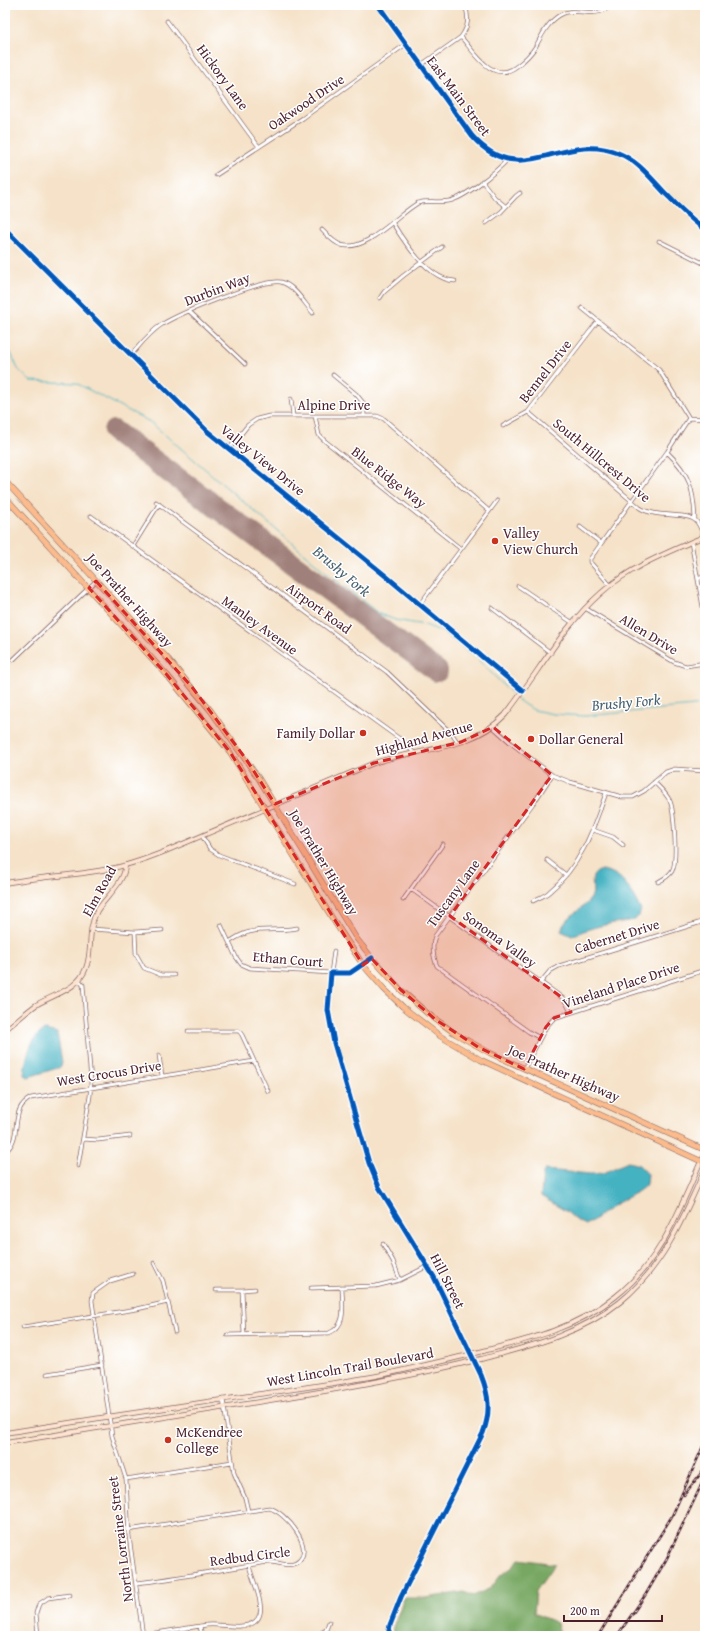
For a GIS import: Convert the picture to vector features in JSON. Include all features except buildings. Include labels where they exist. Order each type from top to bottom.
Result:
[{"type":"highway","name":"Joe Prather Highway","points":[[5,481],[168,659],[206,705],[246,759],[346,922],[372,958],[401,990],[436,1020],[478,1047],[705,1150]]},
{"type":"highway","name":"Joe Prather Highway","points":[[5,497],[167,675],[218,738],[266,808],[363,966],[403,1008],[458,1048],[481,1060],[703,1162]]},
{"type":"main road","name":"East Main Street","points":[[378,5],[478,143],[492,154],[508,160],[520,161],[532,160],[569,149],[587,147],[619,153],[641,168],[677,206],[705,230]]},
{"type":"main road","name":"Highland Avenue","points":[[5,883],[34,878],[97,871],[125,865],[156,855],[374,763],[414,752],[458,743],[477,736],[492,727],[505,715],[573,623],[610,585],[645,563],[704,536]]},
{"type":"main road","name":"Elm Road","points":[[5,1030],[34,1006],[70,987],[79,980],[84,973],[88,962],[91,929],[95,915],[124,873],[125,865]]},
{"type":"main road","points":[[331,973],[346,974],[354,972],[372,958]]},
{"type":"main road","name":"Hill Street","points":[[331,973],[328,1010],[334,1043],[369,1163],[386,1198],[428,1266],[474,1360],[485,1384],[488,1396],[489,1410],[486,1426],[401,1597],[390,1624],[388,1636]]},
{"type":"main road","name":"West Lincoln Trail Boulevard","points":[[5,1433],[372,1377],[471,1354],[535,1337],[565,1327],[592,1314],[616,1296],[644,1270],[662,1244],[676,1218],[705,1156]]},
{"type":"main road","name":"West Lincoln Trail Boulevard","points":[[5,1443],[224,1409],[378,1382],[537,1344],[563,1335],[592,1320],[619,1303],[642,1282],[666,1251],[683,1220],[705,1169]]},
{"type":"street","points":[[421,65],[461,36],[465,31],[468,23],[468,15],[465,5]]},
{"type":"street","points":[[461,36],[484,65],[503,72],[511,70],[529,56],[548,26],[559,15],[570,11],[592,14],[607,10],[611,5]]},
{"type":"street","name":"Hickory Lane","points":[[167,21],[260,147]]},
{"type":"street","name":"Oakwood Drive","points":[[216,175],[350,86],[406,44]]},
{"type":"street","points":[[322,230],[335,242],[342,245],[358,245],[418,203],[428,201],[442,202],[453,200],[463,195],[508,160]]},
{"type":"street","points":[[482,181],[495,198],[505,206]]},
{"type":"street","points":[[486,223],[501,212],[505,206],[520,193]]},
{"type":"street","points":[[392,222],[422,263],[444,278],[455,281]]},
{"type":"street","name":"Valley View Drive","points":[[5,229],[196,420],[229,449],[420,604],[522,693]]},
{"type":"street","points":[[659,241],[705,264]]},
{"type":"street","points":[[380,298],[384,292],[403,276],[442,247]]},
{"type":"street","name":"Durbin Way","points":[[131,355],[161,325],[189,311],[266,282],[276,281],[290,286],[313,313]]},
{"type":"street","points":[[582,308],[659,370],[689,418]]},
{"type":"street","points":[[189,311],[245,364]]},
{"type":"street","name":"Bennel Drive","points":[[503,426],[528,412],[598,322]]},
{"type":"street","points":[[333,375],[356,394],[364,404],[364,416]]},
{"type":"street","points":[[291,399],[293,416]]},
{"type":"street","name":"South Hillcrest Drive","points":[[528,412],[631,501],[649,513],[685,516],[696,520]]},
{"type":"street","name":"Alpine Drive","points":[[229,449],[248,425],[256,419],[269,416],[377,416],[384,419],[489,511]]},
{"type":"street","name":"Blue Ridge Way","points":[[315,416],[319,435],[325,441],[461,549]]},
{"type":"street","points":[[689,418],[705,419]]},
{"type":"street","points":[[610,585],[590,562],[590,559],[667,452],[689,418]]},
{"type":"street","points":[[667,452],[680,465],[690,482],[694,499],[696,520],[704,536]]},
{"type":"street","points":[[420,604],[497,500]]},
{"type":"street","name":"Airport Road","points":[[133,546],[157,503],[387,672],[452,734],[458,743]]},
{"type":"street","name":"Manley Avenue","points":[[91,516],[404,742],[414,752]]},
{"type":"street","points":[[580,527],[601,543]]},
{"type":"street","points":[[691,542],[705,618]]},
{"type":"street","points":[[698,579],[705,576]]},
{"type":"street","points":[[13,660],[96,581]]},
{"type":"street","points":[[518,586],[573,623]]},
{"type":"street","points":[[492,608],[551,653]]},
{"type":"street","name":"Allen Drive","points":[[586,608],[674,662],[686,666],[705,663]]},
{"type":"street","points":[[492,727],[552,775],[622,797],[633,797],[644,792],[666,772],[675,769],[705,771]]},
{"type":"street","name":"Tuscany Lane","points":[[540,1038],[528,1032],[438,966],[434,959],[433,942],[435,936],[537,798],[552,775]]},
{"type":"street","points":[[654,782],[665,792],[672,808],[676,859],[673,870],[667,877],[658,882]]},
{"type":"street","points":[[533,901],[549,893],[566,874],[585,848],[606,793]]},
{"type":"street","points":[[593,830],[613,837],[623,845]]},
{"type":"street","points":[[202,836],[210,849],[219,855],[295,884]]},
{"type":"street","points":[[403,900],[443,844]]},
{"type":"street","points":[[547,860],[566,874]]},
{"type":"street","name":"Sonoma Valley","points":[[411,889],[564,999],[571,1012]]},
{"type":"street","name":"Cabernet Drive","points":[[541,982],[550,971],[559,966],[705,921]]},
{"type":"street","name":"Ethan Court","points":[[221,925],[241,964],[250,968],[331,973]]},
{"type":"street","points":[[229,942],[246,933],[259,930],[285,930],[297,928]]},
{"type":"street","points":[[91,929],[135,932],[162,930]]},
{"type":"street","points":[[135,932],[136,954],[144,968],[154,974],[174,975]]},
{"type":"street","points":[[331,973],[334,952]]},
{"type":"street","name":"Vineland Place Drive","points":[[524,1069],[546,1027],[554,1018],[705,970]]},
{"type":"street","points":[[78,1166],[91,1087],[83,985],[79,980]]},
{"type":"street","points":[[188,1031],[239,1031],[268,1091]]},
{"type":"street","points":[[159,1054],[162,1076]]},
{"type":"street","name":"West Crocus Drive","points":[[5,1152],[11,1146],[14,1139],[19,1108],[27,1099],[35,1096],[254,1061]]},
{"type":"street","points":[[83,1139],[105,1140],[130,1136]]},
{"type":"street","points":[[383,1244],[393,1261],[400,1280]]},
{"type":"street","points":[[154,1263],[163,1281],[175,1332]]},
{"type":"street","points":[[311,1288],[376,1286],[400,1280],[428,1266]]},
{"type":"street","name":"North Lorraine Street","points":[[133,1274],[110,1281],[93,1293],[92,1301],[111,1426],[116,1450],[126,1479],[128,1530],[143,1635]]},
{"type":"street","points":[[227,1335],[329,1333],[336,1330],[342,1322],[342,1287]]},
{"type":"street","points":[[216,1290],[256,1289]]},
{"type":"street","points":[[242,1290],[244,1335]]},
{"type":"street","points":[[23,1327],[137,1309],[168,1302]]},
{"type":"street","points":[[47,1374],[102,1365]]},
{"type":"street","points":[[223,1400],[235,1477],[245,1498],[248,1511]]},
{"type":"street","points":[[126,1479],[232,1462]]},
{"type":"street","name":"Redbud Circle","points":[[128,1530],[269,1508],[280,1512],[285,1517],[301,1539],[304,1549],[300,1559],[294,1564],[287,1565],[266,1562],[136,1583]]},
{"type":"street","points":[[136,1636],[216,1624],[242,1626],[250,1624],[257,1619],[261,1602],[249,1565]]},
{"type":"street","points":[[38,1636],[36,1613],[39,1604],[48,1598],[70,1595]]},
{"type":"street","points":[[316,1636],[326,1630],[329,1622]]},
{"type":"street","points":[[200,1626],[202,1636]]},
{"type":"highlighted area","points":[[96,581],[192,687],[246,759],[275,804],[374,763],[461,742],[493,727],[552,775],[450,916],[564,999],[571,1012],[554,1018],[546,1027],[524,1069],[478,1047],[436,1020],[401,990],[372,959],[363,965],[230,752],[167,675],[89,588]]},
{"type":"green space","points":[[519,1559],[555,1564],[536,1591],[534,1613],[557,1623],[561,1636],[392,1636],[393,1627],[404,1598],[425,1598],[464,1592],[473,1596],[491,1588],[501,1575],[513,1567]]},
{"type":"water","points":[[601,870],[616,875],[626,884],[641,910],[639,915],[635,920],[595,927],[572,936],[561,931],[566,921],[591,898],[593,890],[592,879],[596,873]]},
{"type":"water","points":[[45,1030],[57,1033],[62,1062],[61,1067],[28,1077],[24,1075],[29,1050],[35,1038]]},
{"type":"water","points":[[628,1162],[639,1165],[648,1174],[647,1184],[586,1225],[576,1220],[567,1212],[541,1196],[543,1173],[545,1170],[591,1174],[603,1173]]},
{"type":"waterway","name":"Brushy Fork","points":[[5,349],[11,353],[18,369],[30,381],[76,383],[150,422],[328,574],[378,613],[395,620],[425,625],[443,632],[476,658],[516,697]]},
{"type":"waterway","name":"Brushy Fork","points":[[518,700],[534,710],[553,714],[585,716],[705,705]]},
{"type":"runway","points":[[114,431],[437,671]]},
{"type":"railway","points":[[598,1636],[672,1516],[705,1442]]},
{"type":"railway","points":[[684,1495],[705,1468]]},
{"type":"railway","points":[[617,1636],[646,1594],[667,1558],[705,1477]]},
{"type":"cycle path","points":[[378,5],[472,136],[490,152],[508,159],[525,160],[578,149],[598,148],[618,153],[634,162],[647,173],[679,207],[705,230]]},
{"type":"cycle path","points":[[5,229],[207,431],[387,577],[523,691]]},
{"type":"cycle path","points":[[372,958],[350,973],[331,973],[328,1010],[334,1043],[369,1163],[379,1187],[434,1277],[481,1375],[486,1390],[488,1404],[486,1425],[483,1433],[401,1597],[390,1625],[388,1636]]},
{"type":"place","name":"Valley View Church","points":[[495,541]]},
{"type":"place","name":"Family Dollar","points":[[363,733]]},
{"type":"place","name":"Dollar General","points":[[531,739]]},
{"type":"place","name":"McKendree College","points":[[168,1440]]}]
